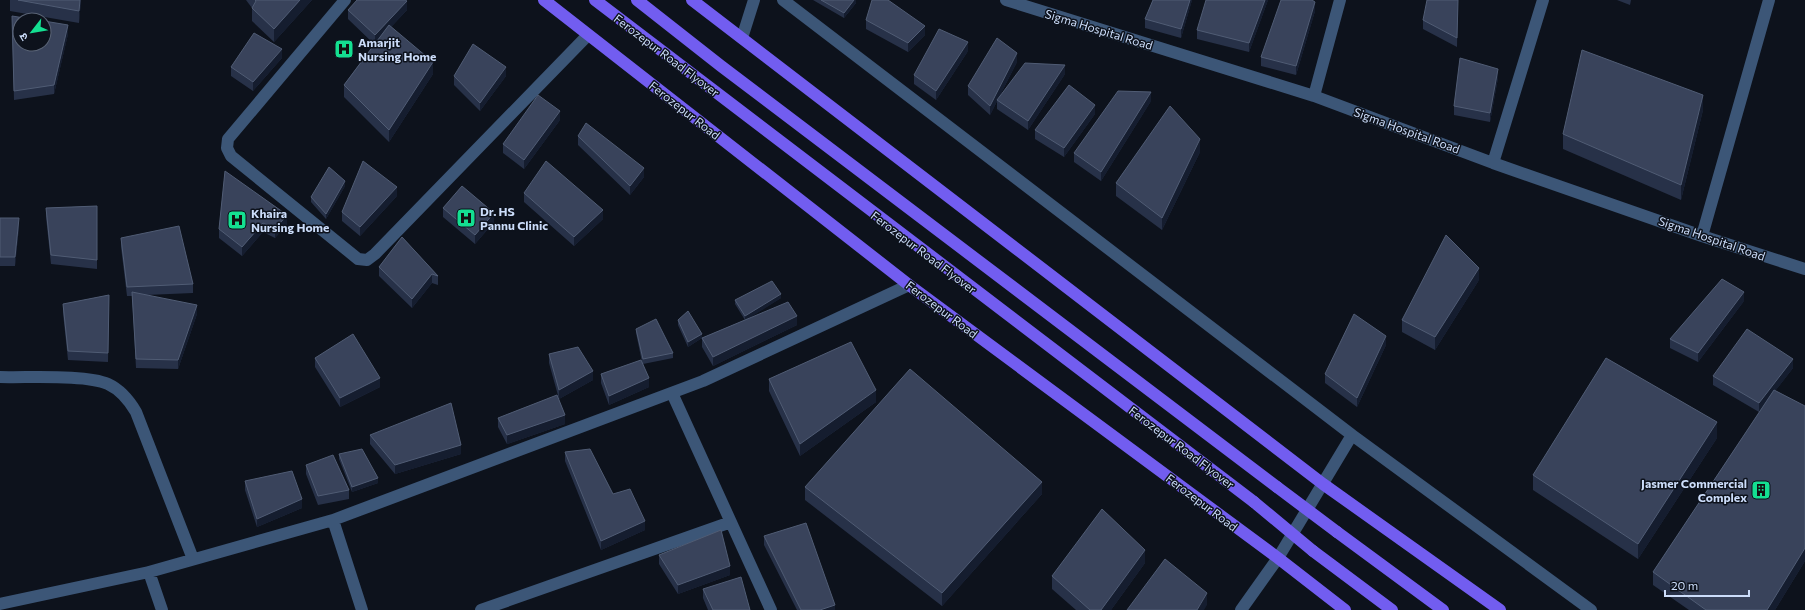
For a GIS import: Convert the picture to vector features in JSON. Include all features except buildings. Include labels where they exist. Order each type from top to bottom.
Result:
[{"type":"main road","name":"Ferozepur Road","points":[[544,0],[909,285],[1278,558],[1345,610]]},
{"type":"main road","name":"Ferozepur Road Flyover","points":[[595,0],[1254,502],[1313,551],[1392,610]]},
{"type":"main road","name":"Ferozepur Road Flyover","points":[[637,0],[734,76],[1277,487],[1443,610]]},
{"type":"main road","points":[[692,0],[1322,484],[1500,610]]},
{"type":"street","points":[[344,0],[228,139],[227,148],[230,156],[358,259],[367,260],[375,254],[588,35]]},
{"type":"street","points":[[742,38],[754,0]]},
{"type":"street","points":[[783,0],[1352,435],[1591,610]]},
{"type":"street","name":"Sigma Hospital Road","points":[[1006,0],[1314,96],[1493,163],[1702,236],[1805,269]]},
{"type":"street","points":[[1314,96],[1340,0]]},
{"type":"street","points":[[1493,163],[1543,0]]},
{"type":"street","points":[[1702,236],[1769,0]]},
{"type":"street","points":[[0,604],[149,572],[333,520],[703,381],[909,285]]},
{"type":"street","points":[[0,377],[87,379],[107,384],[121,392],[136,412],[194,559]]},
{"type":"street","points":[[672,393],[771,610]]},
{"type":"street","points":[[1241,610],[1278,558],[1352,435]]},
{"type":"street","points":[[333,520],[362,610]]},
{"type":"street","points":[[481,610],[731,522]]},
{"type":"street","points":[[149,572],[162,610]]},
{"type":"place","name":"Amarjit Nursing Home","points":[[344,49]]},
{"type":"place","name":"Dr. HS Pannu Clinic","points":[[466,218]]},
{"type":"place","name":"Khaira Nursing Home","points":[[237,220]]},
{"type":"place","name":"Jasmer Commercial Complex","points":[[1761,490]]}]
